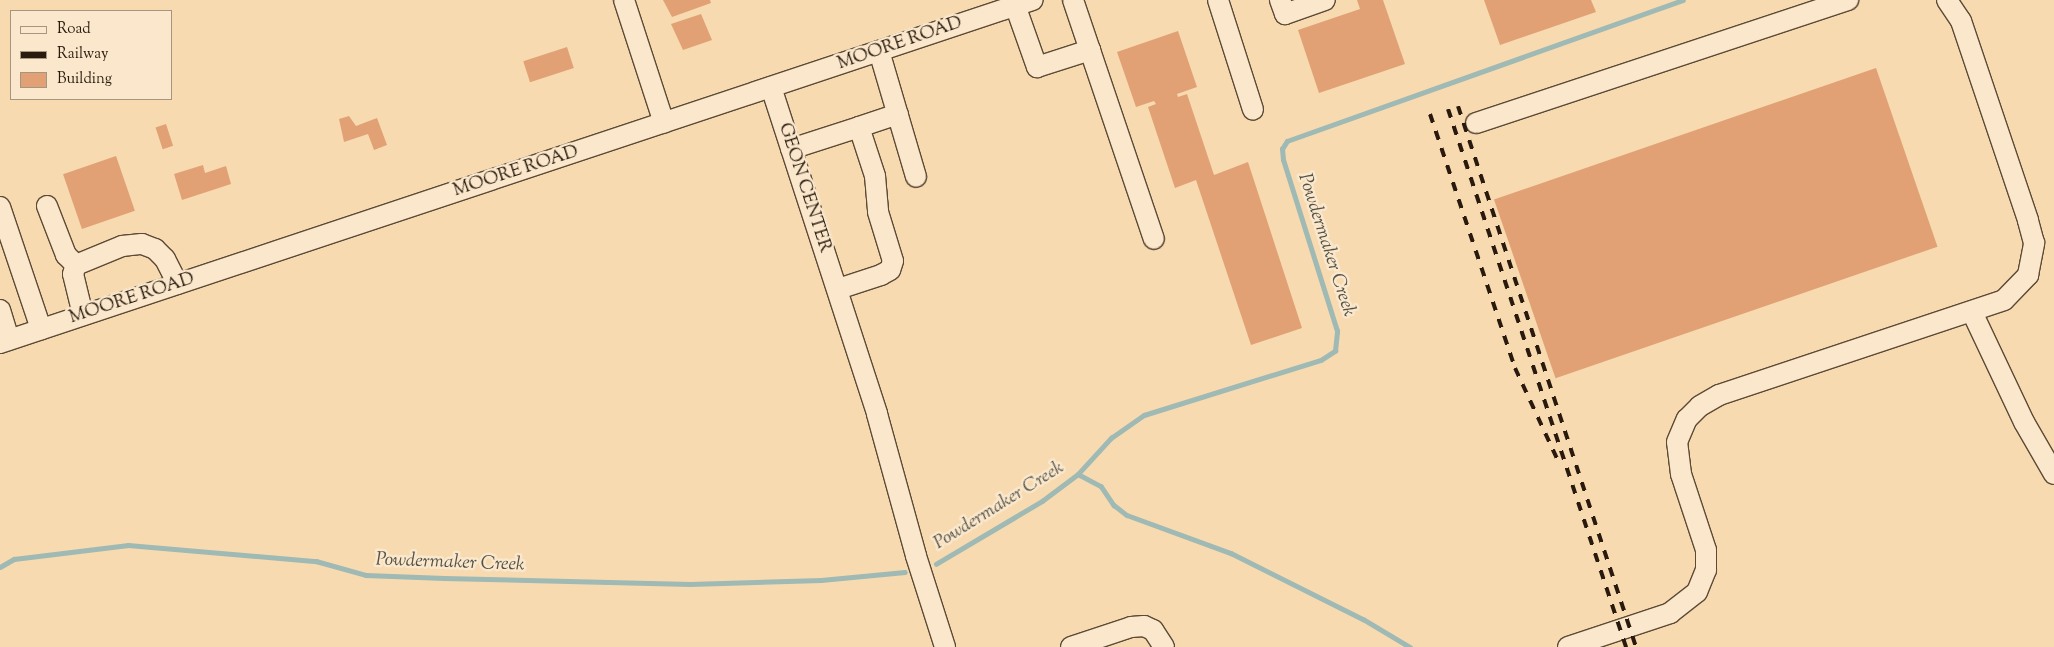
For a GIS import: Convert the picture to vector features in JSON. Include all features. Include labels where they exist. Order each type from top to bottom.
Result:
[{"type":"street","points":[[624,0],[664,123]]},
{"type":"street","points":[[1073,0],[1154,239]]},
{"type":"street","points":[[1218,0],[1253,110]]},
{"type":"street","points":[[1280,0],[1285,14],[1325,0]]},
{"type":"street","points":[[1476,123],[1848,0]]},
{"type":"street","points":[[1568,647],[1670,613],[1697,592],[1706,570],[1706,550],[1681,474],[1677,442],[1687,419],[1700,406],[1719,395],[2004,300],[2028,275],[2034,243],[1961,22],[1947,0]]},
{"type":"street","points":[[1022,2],[1037,67],[1090,50]]},
{"type":"street","name":"MOORE ROAD","points":[[4,341],[664,123],[1022,2]]},
{"type":"street","points":[[879,51],[916,177]]},
{"type":"street","name":"GEON CENTER","points":[[771,87],[838,289],[945,647]]},
{"type":"street","points":[[791,149],[898,114]]},
{"type":"street","points":[[838,289],[881,275],[890,270],[893,262],[878,212],[875,176],[859,127]]},
{"type":"street","points":[[47,206],[66,256],[76,265]]},
{"type":"street","points":[[0,207],[40,329]]},
{"type":"street","points":[[83,315],[73,274],[76,265],[122,246],[142,244],[154,249],[165,259],[178,284]]},
{"type":"street","points":[[0,310],[4,341]]},
{"type":"street","points":[[1972,312],[2024,422],[2054,474]]},
{"type":"street","points":[[1071,647],[1132,627],[1144,626],[1153,630],[1164,647]]},
{"type":"building","points":[[663,0],[710,0],[711,3],[672,17]]},
{"type":"building","points":[[1357,0],[1383,0],[1405,64],[1319,93],[1298,30],[1360,9]]},
{"type":"building","points":[[1484,0],[1591,0],[1596,12],[1500,45]]},
{"type":"building","points":[[701,14],[712,40],[683,50],[671,24]]},
{"type":"building","points":[[1178,31],[1197,87],[1177,94],[1178,97],[1187,94],[1214,175],[1248,162],[1302,328],[1251,345],[1196,180],[1175,188],[1148,107],[1156,104],[1154,101],[1136,107],[1117,52]]},
{"type":"building","points":[[567,47],[574,68],[530,82],[523,61]]},
{"type":"building","points":[[1876,68],[1938,247],[1556,378],[1494,200]]},
{"type":"building","points":[[349,116],[356,126],[377,118],[387,145],[374,150],[368,134],[344,142],[339,119]]},
{"type":"building","points":[[166,124],[173,146],[163,149],[156,127]]},
{"type":"building","points":[[116,156],[135,211],[82,229],[63,174]]},
{"type":"building","points":[[203,165],[205,173],[226,166],[231,184],[182,200],[174,174]]},
{"type":"waterway","name":"Powdermaker Creek","points":[[936,564],[1042,501],[1078,474],[1111,438],[1144,415],[1321,360],[1335,351],[1337,331],[1283,160],[1282,149],[1287,141],[1683,0]]},
{"type":"waterway","points":[[1078,474],[1101,486],[1114,505],[1127,515],[1231,553],[1363,619],[1410,647]]},
{"type":"waterway","name":"Powdermaker Creek","points":[[0,567],[14,559],[128,545],[316,561],[366,575],[444,578],[690,584],[821,580],[905,572]]},
{"type":"railway","points":[[1458,106],[1636,647]]},
{"type":"railway","points":[[1448,109],[1626,647]]},
{"type":"railway","points":[[1430,114],[1515,368],[1560,465]]}]
